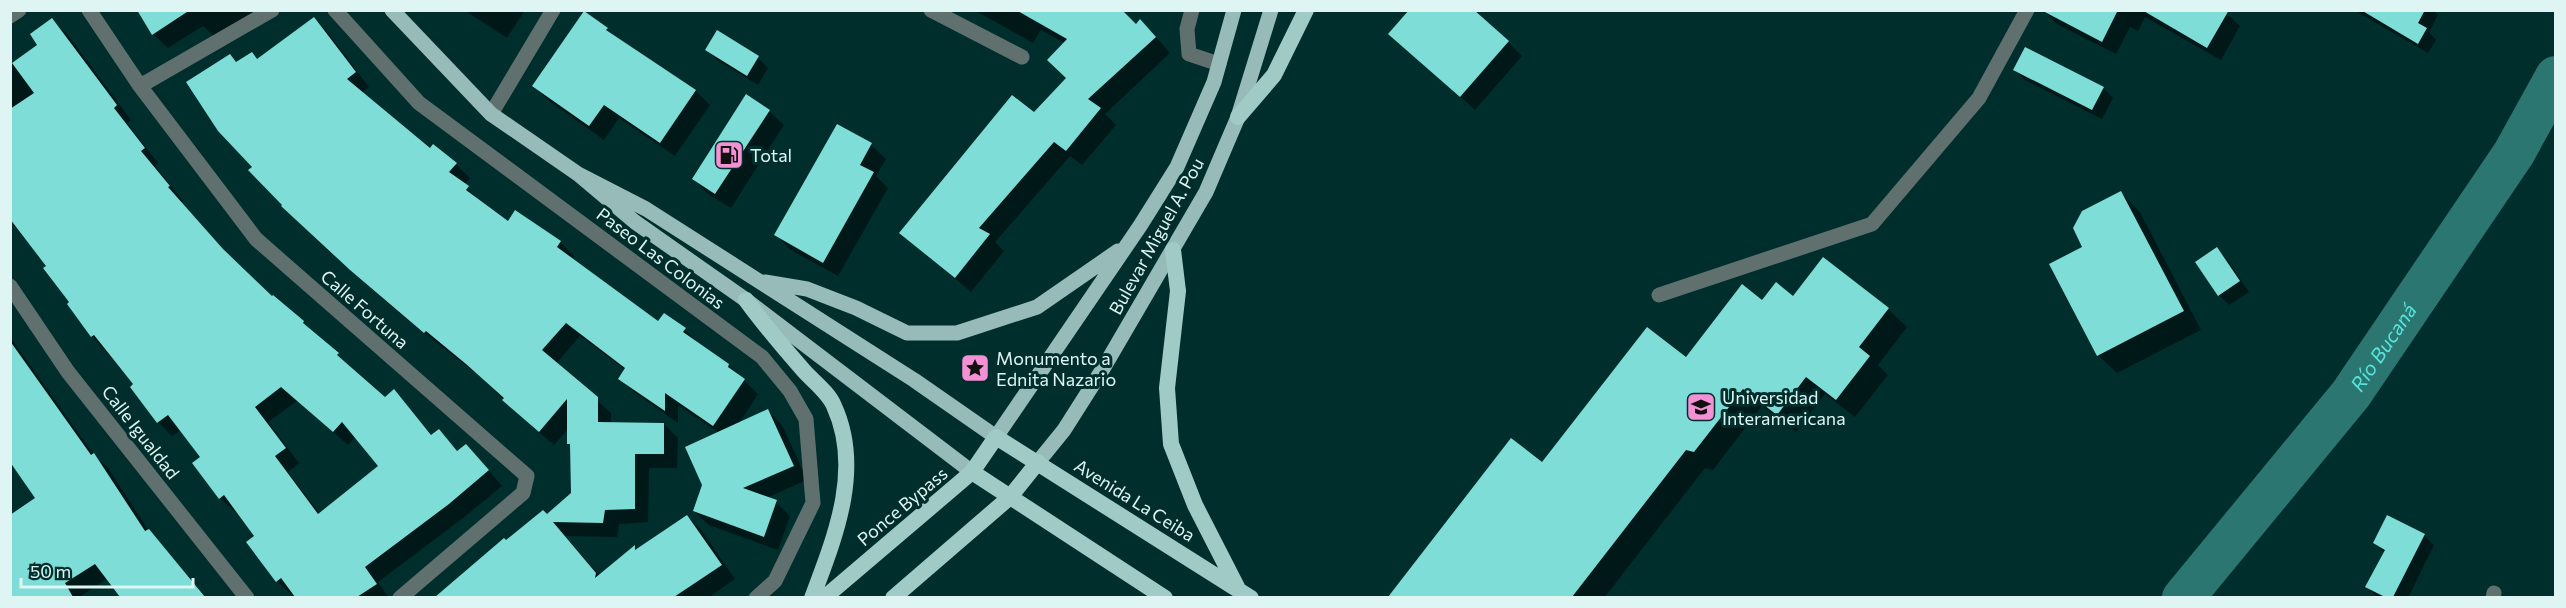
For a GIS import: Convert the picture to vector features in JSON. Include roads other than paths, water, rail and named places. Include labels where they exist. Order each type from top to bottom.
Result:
[{"type":"highway","points":[[1238,117],[1274,75],[1306,10]]},
{"type":"highway","points":[[1173,250],[1178,291],[1167,388],[1171,444],[1195,505],[1244,593]]},
{"type":"highway","points":[[746,300],[770,333],[834,404],[847,451],[847,480],[834,540],[812,597]]},
{"type":"highway","name":"Avenida La Ceiba","points":[[996,437],[1244,593]]},
{"type":"highway","name":"Ponce Bypass","points":[[824,597],[972,472],[996,437]]},
{"type":"highway","points":[[893,597],[1010,497],[1038,462]]},
{"type":"highway","points":[[972,472],[1165,597]]},
{"type":"main road","points":[[392,10],[491,114],[578,174],[635,222],[746,300],[972,472]]},
{"type":"main road","name":"Bulevar Miguel A. Pou","points":[[996,437],[1177,167],[1214,82],[1234,10]]},
{"type":"main road","name":"Bulevar Miguel A. Pou","points":[[1038,462],[1064,430],[1098,376],[1206,192],[1238,117],[1271,10]]},
{"type":"main road","points":[[578,174],[646,209],[914,380],[996,437]]},
{"type":"main road","points":[[758,280],[807,289],[856,308],[907,333],[957,333],[1037,307],[1127,244]]},
{"type":"street","points":[[10,16],[19,10]]},
{"type":"street","name":"Calle Fortuna","points":[[89,10],[140,86],[256,239],[528,476],[524,493],[400,597]]},
{"type":"street","points":[[140,86],[272,10]]},
{"type":"street","name":"Paseo Las Colonias","points":[[335,10],[419,103],[762,357],[790,391],[806,419],[813,503],[775,581],[756,597]]},
{"type":"street","points":[[491,114],[553,10]]},
{"type":"street","points":[[931,10],[1022,57]]},
{"type":"street","points":[[1192,10],[1187,29],[1189,54],[1219,64]]},
{"type":"street","points":[[1659,295],[1872,224],[1978,98],[2027,10]]},
{"type":"street","name":"Calle Igualdad","points":[[10,286],[69,372],[247,597]]},
{"type":"waterway","name":"Río Bucaná","points":[[2183,598],[2351,394],[2514,153],[2556,77]]},
{"type":"place","name":"Total","points":[[729,155]]},
{"type":"place","name":"Monumento a Ednita Nazario","points":[[975,368]]},
{"type":"place","name":"Universidad Interamericana","points":[[1701,407]]}]
